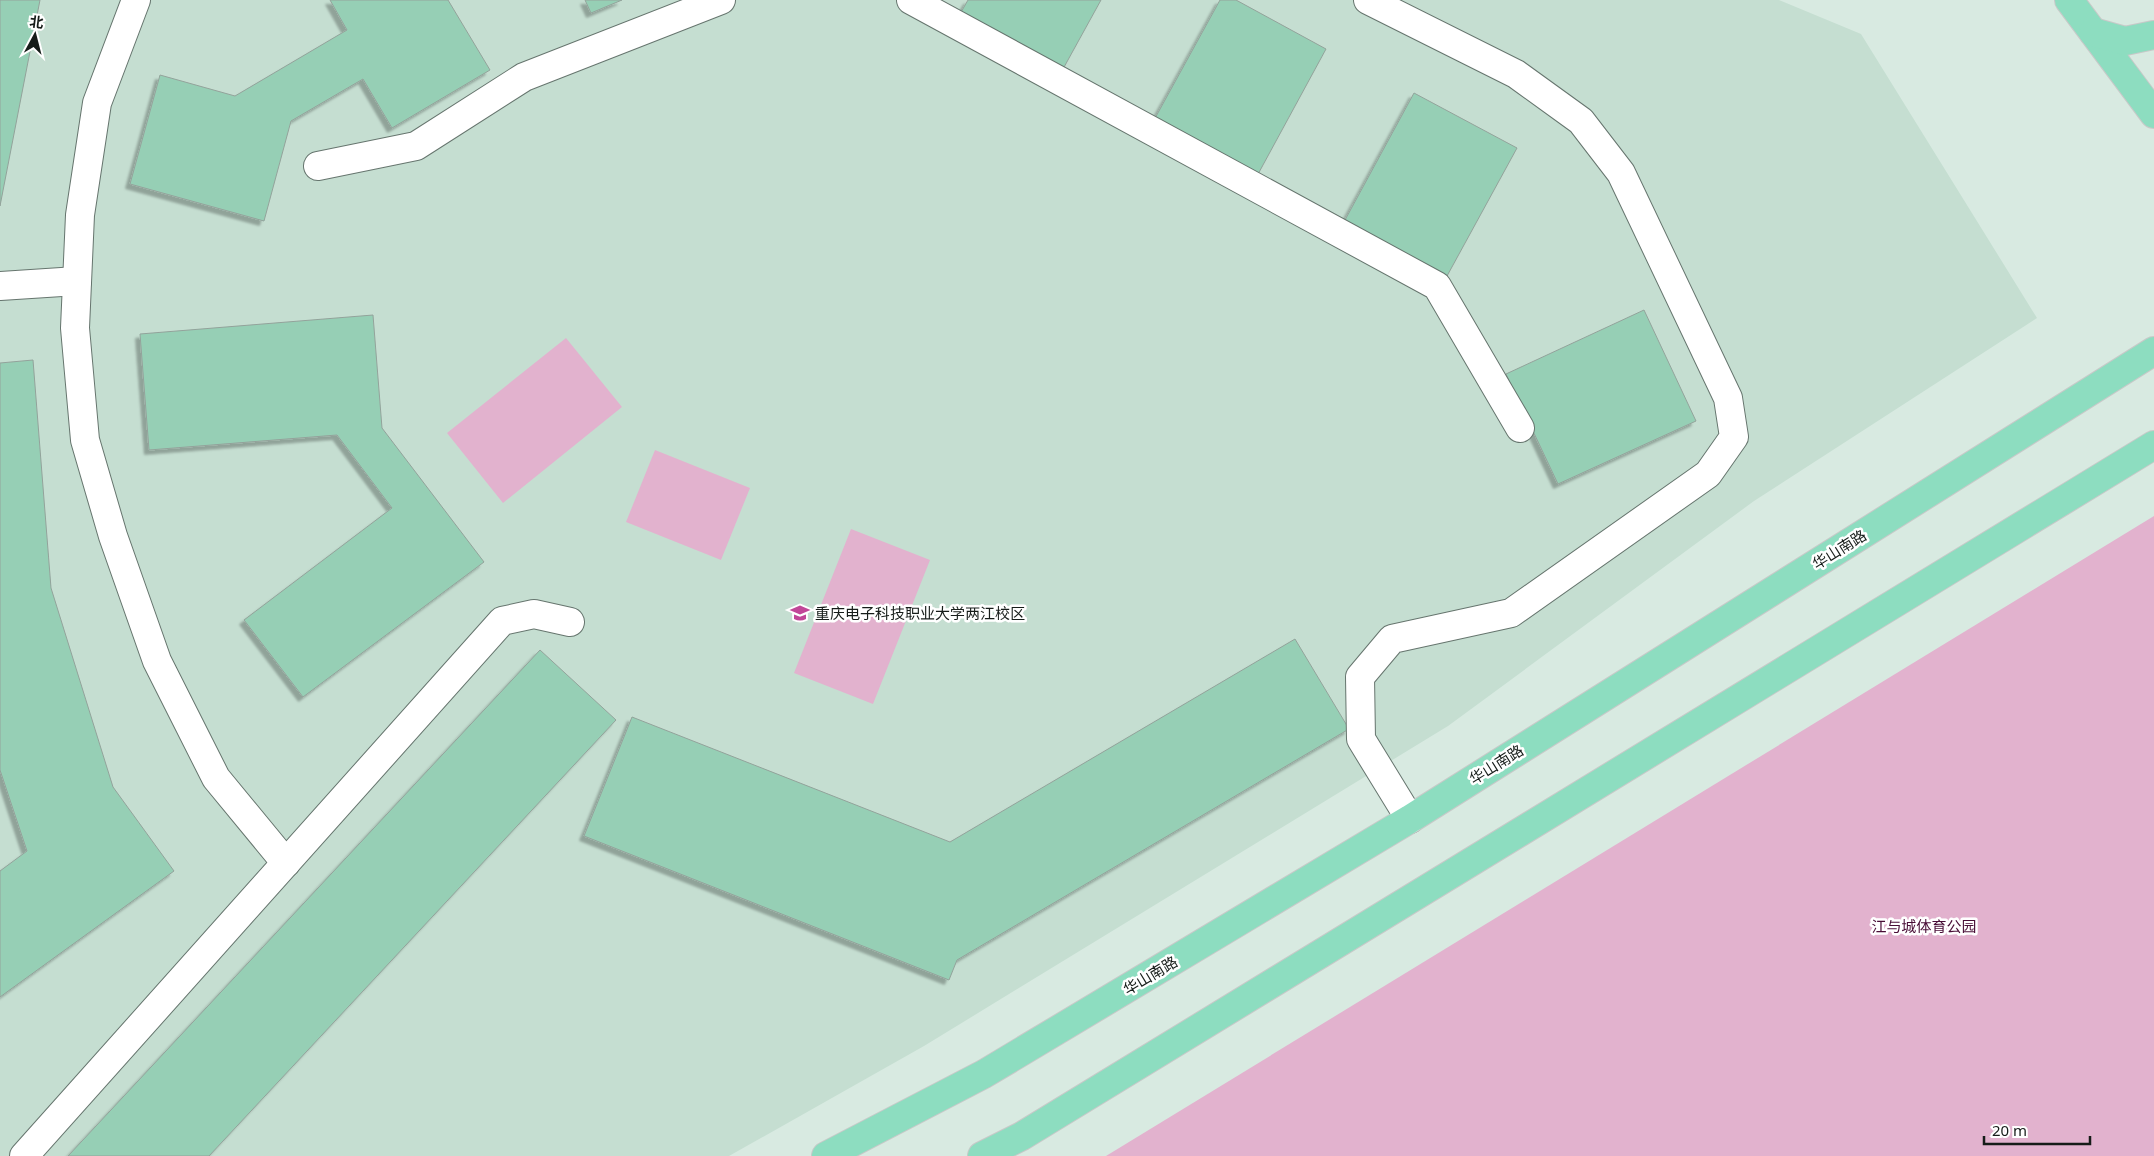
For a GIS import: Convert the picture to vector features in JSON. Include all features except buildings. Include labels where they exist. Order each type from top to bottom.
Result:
[{"type":"main road","points":[[2069,0],[2154,114]]},
{"type":"main road","points":[[2093,32],[2125,40],[2154,36]]},
{"type":"main road","name":"华山南路","points":[[826,1156],[984,1074],[1410,819],[2154,351]]},
{"type":"main road","points":[[982,1156],[1022,1136],[2154,445]]},
{"type":"lane","points":[[136,0],[97,103],[80,214],[75,328],[85,440],[113,536],[157,661],[216,778],[286,863]]},
{"type":"lane","points":[[318,166],[416,146],[524,77],[721,0]]},
{"type":"lane","points":[[911,0],[1437,286],[1520,428]]},
{"type":"lane","points":[[1368,0],[1516,74],[1581,121],[1621,173],[1728,398],[1734,437],[1708,474],[1511,612],[1392,639],[1360,678],[1361,739],[1410,819]]},
{"type":"lane","points":[[0,286],[77,281]]},
{"type":"lane","points":[[24,1156],[502,621],[534,614],[570,622]]},
{"type":"shaded area","name":"重庆电子科技职业大学两江校区","points":[[0,0],[1779,0],[1861,34],[2037,318],[1754,501],[1448,726],[924,1046],[729,1156],[0,1156]]},
{"type":"green space","points":[[566,338],[622,407],[503,503],[447,433]]},
{"type":"green space","points":[[655,450],[750,488],[721,560],[626,522]]},
{"type":"green space","name":"江与城体育公园","points":[[2154,516],[2154,1156],[1106,1156]]},
{"type":"green space","points":[[851,529],[930,560],[873,704],[794,673]]},
{"type":"place","name":"重庆电子科技职业大学两江校区","points":[[800,613]]}]
